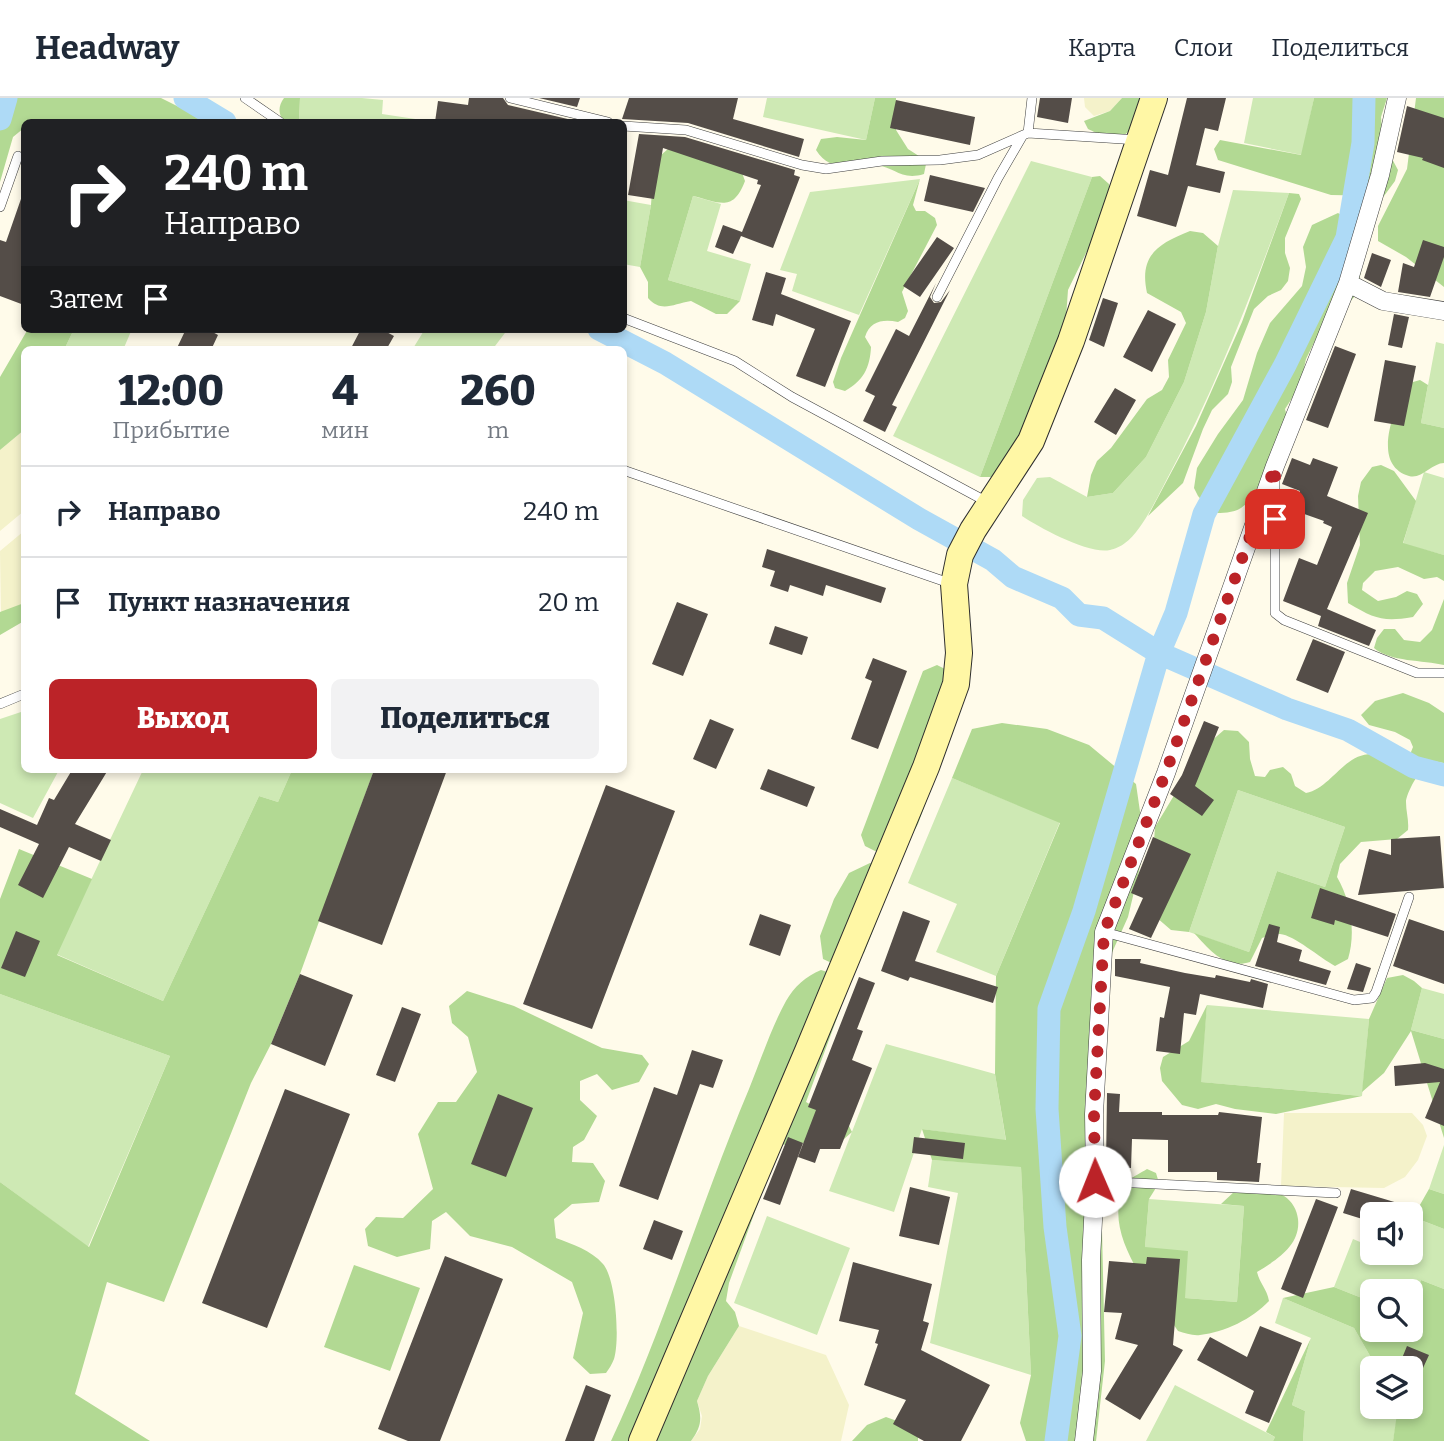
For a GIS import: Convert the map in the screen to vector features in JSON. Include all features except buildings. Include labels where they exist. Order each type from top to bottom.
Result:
[{"type":"street","points":[[642,1441],[926,767],[956,684],[959,653],[954,584],[960,555],[973,530],[1031,441],[1071,341],[1154,98]]},
{"type":"street","points":[[1084,1441],[1092,1371],[1094,1114],[1104,932],[1166,772],[1275,466],[1348,284],[1380,175],[1397,98]]},
{"type":"street","points":[[1348,284],[1383,301],[1444,311]]},
{"type":"lane","points":[[245,98],[276,119]]},
{"type":"lane","points":[[510,98],[596,119]]},
{"type":"lane","points":[[937,296],[998,178],[1025,134],[1032,98]]},
{"type":"lane","points":[[627,126],[686,130],[802,165],[826,169],[882,161],[940,160],[978,155],[1025,134],[1140,140]]},
{"type":"lane","points":[[0,207],[18,156]]},
{"type":"lane","points":[[627,320],[735,361],[792,397],[990,504]]},
{"type":"lane","points":[[1275,466],[1276,612],[1284,620],[1417,673],[1444,673]]},
{"type":"lane","points":[[627,471],[954,584]]},
{"type":"lane","points":[[0,704],[21,695]]},
{"type":"lane","points":[[1104,932],[1364,1001],[1372,998],[1376,992],[1409,897]]},
{"type":"lane","points":[[1095,1181],[1336,1194]]},
{"type":"shaded area","points":[[1084,98],[1122,98],[1110,111],[1094,116],[1085,107]]},
{"type":"shaded area","points":[[21,432],[21,514],[0,531],[0,450]]},
{"type":"shaded area","points":[[21,534],[21,604],[1,614],[0,551]]},
{"type":"shaded area","points":[[1284,1113],[1412,1113],[1423,1125],[1427,1136],[1418,1160],[1405,1177],[1384,1188],[1281,1186]]},
{"type":"shaded area","points":[[739,1326],[826,1355],[849,1405],[841,1441],[691,1441],[700,1429],[702,1416],[697,1401],[708,1376]]},
{"type":"green space","points":[[0,98],[161,98],[203,119],[21,119],[21,130],[13,137],[0,182]]},
{"type":"green space","points":[[284,98],[300,98],[299,119],[282,119],[281,104]]},
{"type":"green space","points":[[300,98],[362,98],[383,100],[382,114],[415,119],[299,119]]},
{"type":"green space","points":[[767,98],[875,98],[866,140],[763,117]]},
{"type":"green space","points":[[875,98],[896,98],[896,130],[908,149],[926,164],[924,174],[909,176],[876,165],[836,165],[822,158],[816,150],[821,139],[837,137],[866,140]]},
{"type":"green space","points":[[1122,98],[1140,98],[1135,119],[1124,136],[1109,138],[1088,129],[1084,121],[1110,111]]},
{"type":"green space","points":[[1253,98],[1314,98],[1302,155],[1244,143]]},
{"type":"green space","points":[[1314,98],[1387,98],[1381,117],[1383,142],[1398,170],[1395,181],[1384,196],[1331,195],[1218,160],[1214,149],[1220,140],[1301,155]]},
{"type":"green space","points":[[1416,98],[1444,98],[1444,287],[1406,257],[1378,241],[1378,226],[1407,169]]},
{"type":"green space","points":[[668,149],[741,170],[745,181],[735,198],[724,203],[693,196],[668,280],[740,301],[727,314],[716,314],[691,301],[663,306],[648,298],[648,282],[640,267],[651,205],[654,161]]},
{"type":"green space","points":[[1031,161],[1092,177],[980,477],[893,436]]},
{"type":"green space","points":[[1100,176],[1109,184],[1110,194],[1102,227],[1068,290],[1065,331],[1004,470],[991,477],[980,477],[1092,177]]},
{"type":"green space","points":[[920,179],[859,315],[792,291],[797,274],[780,270],[810,192]]},
{"type":"green space","points":[[920,179],[913,205],[916,211],[925,211],[935,218],[937,225],[902,292],[908,311],[905,318],[898,322],[882,321],[870,327],[865,337],[871,347],[864,373],[857,383],[845,391],[835,388],[833,382],[841,358]]},
{"type":"green space","points":[[1233,190],[1289,193],[1218,373],[1186,443],[1143,522],[1124,544],[1112,550],[1101,550],[1078,545],[1022,516],[1023,500],[1037,478],[1050,477],[1087,497],[1113,493],[1146,457],[1184,382],[1206,312],[1218,246]]},
{"type":"green space","points":[[1289,193],[1299,194],[1301,199],[1285,238],[1285,253],[1290,268],[1288,281],[1281,290],[1268,296],[1254,309],[1231,367],[1232,382],[1228,394],[1212,410],[1183,483],[1148,516],[1196,426],[1242,322]]},
{"type":"green space","points":[[693,196],[721,204],[707,251],[751,264],[740,301],[668,280]]},
{"type":"green space","points":[[627,201],[651,205],[640,267],[627,265]]},
{"type":"green space","points":[[1338,213],[1358,226],[1365,252],[1356,295],[1347,305],[1329,312],[1306,359],[1300,386],[1285,409],[1288,421],[1256,492],[1238,510],[1213,513],[1194,488],[1197,468],[1243,400],[1257,353],[1270,323],[1302,286],[1306,267],[1303,247],[1312,225]]},
{"type":"green space","points":[[1190,231],[1203,233],[1218,246],[1206,312],[1184,382],[1146,457],[1113,493],[1087,497],[1097,461],[1111,448],[1147,399],[1162,390],[1169,377],[1168,360],[1186,323],[1181,312],[1147,293],[1146,270],[1153,253],[1168,241]]},
{"type":"green space","points":[[26,333],[72,333],[66,346],[21,346],[21,432],[0,450],[0,377]]},
{"type":"green space","points":[[72,333],[130,333],[125,346],[66,346]]},
{"type":"green space","points":[[423,333],[505,333],[495,346],[414,346]]},
{"type":"green space","points":[[1436,342],[1444,344],[1444,428],[1421,423]]},
{"type":"green space","points":[[1420,380],[1428,385],[1421,423],[1444,428],[1444,463],[1413,477],[1397,470],[1388,448],[1392,421],[1406,384]]},
{"type":"green space","points":[[1381,465],[1394,471],[1416,501],[1403,543],[1444,555],[1444,581],[1437,577],[1424,579],[1398,567],[1375,571],[1363,583],[1362,590],[1378,601],[1407,591],[1417,594],[1423,604],[1413,617],[1379,618],[1348,603],[1347,583],[1360,545],[1358,496],[1361,482],[1372,467]]},
{"type":"green space","points":[[1424,472],[1444,478],[1444,555],[1403,544]]},
{"type":"green space","points":[[1444,599],[1444,665],[1389,656],[1374,648],[1384,629],[1395,629],[1404,640],[1420,642],[1432,630]]},
{"type":"green space","points":[[21,604],[21,623],[0,635],[0,612]]},
{"type":"green space","points":[[937,665],[949,671],[959,711],[918,824],[908,842],[875,851],[865,846],[861,835],[923,671]]},
{"type":"green space","points":[[1403,693],[1429,703],[1444,713],[1444,763],[1429,763],[1412,785],[1406,802],[1408,830],[1397,839],[1361,842],[1340,864],[1337,877],[1346,896],[1352,928],[1348,959],[1335,966],[1300,942],[1280,934],[1262,938],[1250,962],[1233,963],[1218,957],[1194,933],[1249,952],[1277,871],[1325,887],[1345,827],[1238,790],[1189,932],[1171,930],[1149,911],[1155,827],[1202,749],[1224,730],[1238,731],[1249,742],[1255,776],[1265,777],[1270,770],[1283,767],[1291,774],[1295,786],[1306,793],[1323,785],[1346,764],[1364,755],[1374,754],[1395,762],[1409,757],[1413,747],[1410,740],[1395,732],[1369,725],[1361,715],[1375,701]]},
{"type":"green space","points":[[21,712],[21,773],[57,773],[33,818],[0,803],[0,719]]},
{"type":"green space","points":[[1002,723],[1047,729],[1089,745],[1136,784],[1145,846],[1128,917],[1106,966],[1097,1010],[1105,1361],[1096,1441],[1026,1441],[1020,1423],[1031,1375],[1021,1167],[932,1160],[922,1129],[1006,1140],[995,1074],[996,976],[1060,823],[952,778],[972,729]]},
{"type":"green space","points":[[142,773],[291,773],[278,802],[259,796],[163,1001],[56,954]]},
{"type":"green space","points":[[291,773],[373,773],[300,974],[271,1044],[251,1083],[164,1302],[107,1282],[75,1394],[150,1441],[0,1441],[0,1182],[89,1247],[170,1056],[0,994],[0,899],[19,849],[92,879],[57,955],[163,1001],[259,796],[278,802]]},
{"type":"green space","points":[[952,778],[1060,822],[996,976],[936,952],[957,904],[908,883]]},
{"type":"green space","points":[[1238,790],[1345,827],[1325,887],[1277,871],[1249,952],[1189,932]]},
{"type":"green space","points":[[870,863],[882,868],[889,890],[864,953],[836,965],[823,959],[820,936],[834,899],[849,873]]},
{"type":"green space","points":[[821,970],[837,975],[843,993],[840,1010],[806,1102],[849,1126],[852,1132],[844,1139],[781,1145],[777,1151],[729,1283],[726,1301],[735,1312],[739,1326],[708,1376],[697,1401],[700,1422],[691,1441],[611,1441],[648,1355],[731,1133],[776,1022],[786,1001],[797,987],[810,975]]},
{"type":"green space","points":[[1403,975],[1422,988],[1411,1030],[1444,1039],[1444,1138],[1411,1031],[1384,1073],[1362,1092],[1369,1019],[1387,978]]},
{"type":"green space","points":[[1422,988],[1444,994],[1444,1039],[1411,1030]]},
{"type":"green space","points":[[467,991],[514,1006],[602,1048],[642,1055],[649,1064],[639,1082],[612,1090],[597,1074],[580,1081],[580,1100],[597,1116],[584,1140],[573,1147],[572,1162],[593,1163],[605,1181],[599,1202],[572,1204],[554,1219],[556,1238],[593,1255],[603,1264],[611,1282],[617,1338],[614,1359],[606,1373],[590,1374],[573,1358],[583,1313],[572,1282],[512,1247],[470,1236],[446,1212],[432,1221],[430,1249],[397,1257],[368,1246],[365,1229],[376,1217],[403,1218],[433,1189],[418,1134],[438,1102],[456,1102],[477,1072],[468,1037],[452,1023],[449,1006]]},
{"type":"green space","points":[[0,994],[170,1056],[88,1247],[0,1182]]},
{"type":"green space","points":[[1207,1005],[1369,1019],[1362,1096],[1200,1082]]},
{"type":"green space","points":[[1207,1005],[1201,1082],[1362,1096],[1276,1114],[1216,1104],[1198,1109],[1182,1105],[1162,1081],[1160,1068],[1163,1057],[1189,1041]]},
{"type":"green space","points":[[886,1044],[995,1074],[1006,1141],[922,1129],[894,1212],[829,1191]]},
{"type":"green space","points":[[1444,1145],[1444,1194],[1429,1189]]},
{"type":"green space","points":[[932,1160],[1021,1166],[1031,1375],[930,1343],[958,1193],[928,1187]]},
{"type":"green space","points":[[1147,1169],[1156,1173],[1159,1183],[1149,1199],[1145,1247],[1188,1251],[1185,1298],[1237,1302],[1244,1206],[1221,1204],[1235,1191],[1273,1192],[1292,1203],[1298,1219],[1296,1237],[1280,1257],[1257,1272],[1269,1301],[1262,1308],[1238,1324],[1219,1331],[1197,1335],[1178,1331],[1131,1259],[1119,1218],[1120,1199],[1129,1181]]},
{"type":"green space","points":[[1429,1189],[1444,1194],[1444,1229],[1423,1221],[1422,1202]]},
{"type":"green space","points":[[1149,1199],[1244,1206],[1237,1302],[1185,1298],[1145,1247]]},
{"type":"green space","points":[[767,1216],[850,1248],[817,1335],[734,1303]]},
{"type":"green space","points":[[1423,1221],[1444,1229],[1444,1289],[1423,1279],[1360,1279],[1360,1297],[1334,1287],[1353,1239],[1360,1242],[1360,1265],[1423,1265]]},
{"type":"green space","points":[[354,1265],[420,1288],[390,1371],[324,1347]]},
{"type":"green space","points":[[1423,1281],[1444,1289],[1444,1441],[1393,1441],[1396,1419],[1423,1419],[1423,1356],[1370,1356],[1362,1342],[1423,1342]]},
{"type":"green space","points":[[1334,1287],[1360,1297],[1360,1338],[1354,1328],[1283,1298]]},
{"type":"green space","points":[[1283,1298],[1354,1328],[1370,1356],[1360,1356],[1360,1419],[1397,1419],[1393,1441],[1303,1441],[1305,1411],[1292,1405],[1311,1338],[1275,1323]]},
{"type":"green space","points":[[1311,1338],[1292,1405],[1305,1411],[1303,1441],[1273,1441],[1275,1437],[1266,1432]]},
{"type":"green space","points":[[1175,1385],[1275,1437],[1273,1441],[1146,1441]]},
{"type":"green space","points":[[886,1417],[911,1426],[918,1434],[918,1441],[852,1441],[867,1425]]},
{"type":"waterway","points":[[0,119],[6,98]]},
{"type":"waterway","points":[[185,98],[220,119]]},
{"type":"waterway","points":[[1056,1441],[1070,1336],[1055,1227],[1047,1109],[1049,1009],[1084,911],[1159,653],[1176,613],[1204,514],[1285,365],[1347,238],[1363,143],[1364,98]]},
{"type":"waterway","points":[[607,333],[665,363],[919,519],[993,560],[1013,577],[1062,598],[1079,615],[1103,618],[1159,653],[1287,709],[1348,730],[1414,767],[1444,775]]},
{"type":"route","points":[[1095,1181],[1094,1114],[1104,932],[1166,772],[1275,466],[1275,519]]}]
